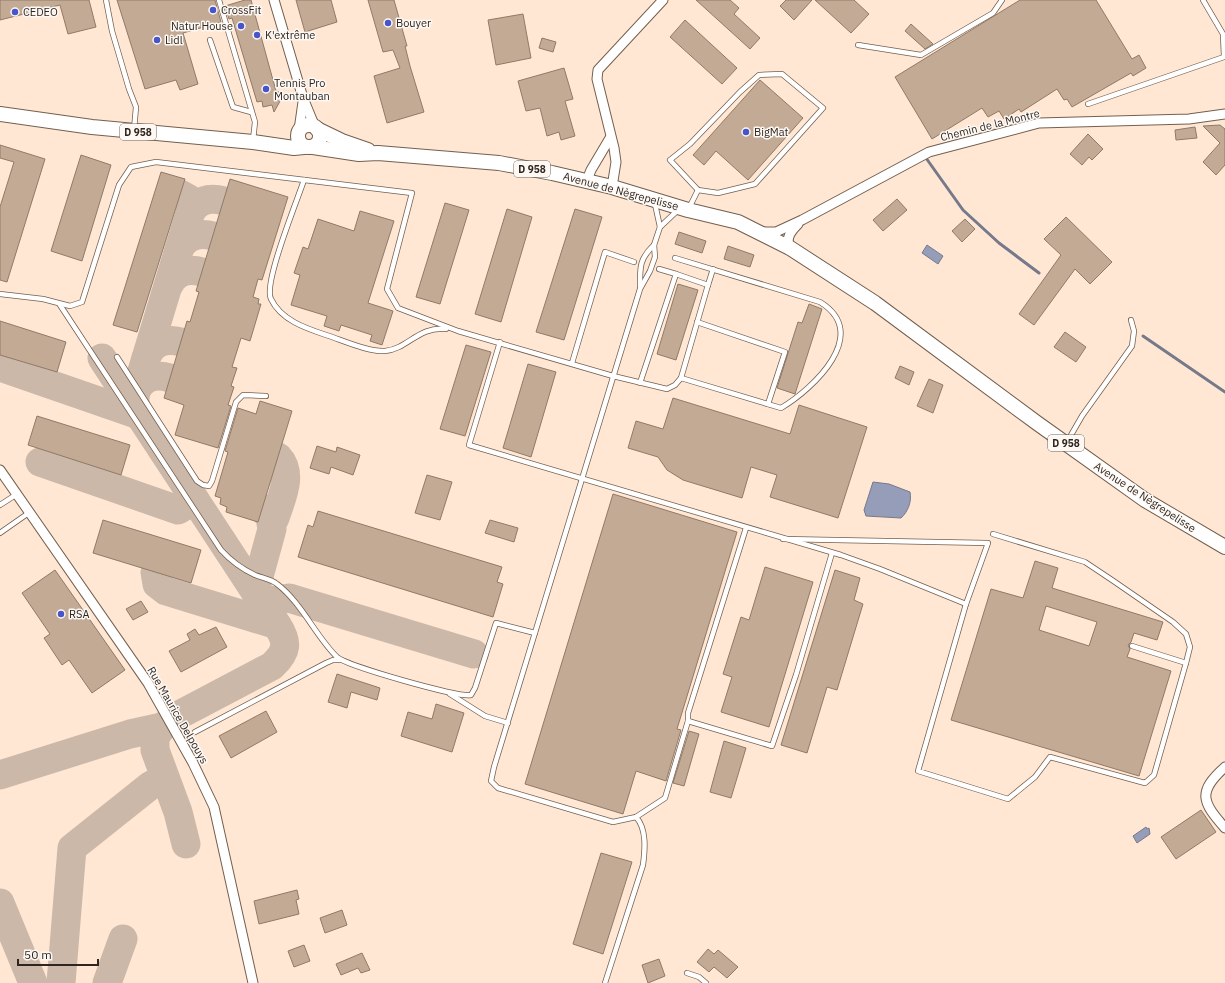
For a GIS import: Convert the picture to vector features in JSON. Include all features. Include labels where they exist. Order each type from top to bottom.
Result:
[{"type":"main road","name":"Avenue de Nègrepelisse","points":[[0,114],[54,123],[253,142],[294,148],[309,147],[359,154],[378,153],[499,163],[587,180],[653,200],[738,222],[790,248],[875,303],[912,332],[1145,500],[1225,547]]},
{"type":"main road","points":[[276,145],[287,141],[298,132],[308,125],[316,128],[320,139],[309,147],[298,141],[298,132]]},
{"type":"main road","name":"Avenue de Nègrepelisse","points":[[316,128],[342,141],[378,153]]},
{"type":"main road","name":"Avenue de Nègrepelisse","points":[[689,210],[783,252],[912,332]]},
{"type":"street","points":[[274,0],[303,98],[316,128]]},
{"type":"street","points":[[612,187],[616,162],[597,79],[598,70],[663,0]]},
{"type":"street","points":[[298,132],[303,110],[303,98]]},
{"type":"street","name":"Chemin de la Montre","points":[[757,231],[769,233],[776,232],[802,220],[929,152],[1039,123],[1189,119],[1225,114]]},
{"type":"street","points":[[587,180],[591,170],[610,138]]},
{"type":"street","name":"Chemin de la Montre","points":[[790,248],[788,243],[788,235],[802,220]]},
{"type":"street","name":"Rue Maurice Delpouys","points":[[0,470],[156,696],[193,764],[214,807],[252,983]]},
{"type":"street","points":[[1225,767],[1210,783],[1206,791],[1206,802],[1225,828]]},
{"type":"lane","points":[[106,0],[112,31],[129,89],[136,107],[134,131]]},
{"type":"lane","points":[[219,0],[255,122],[253,142]]},
{"type":"lane","points":[[858,45],[921,55],[993,13],[1002,0]]},
{"type":"lane","points":[[1088,104],[1224,57],[1223,34],[1203,0]]},
{"type":"lane","points":[[210,40],[233,107],[252,112]]},
{"type":"lane","points":[[782,74],[823,108],[756,184],[718,193],[698,190],[670,160],[690,144],[740,92],[759,75],[782,74]]},
{"type":"lane","points":[[0,294],[43,299],[60,305],[70,306],[82,302],[119,185],[131,167],[156,162],[412,193],[387,289],[398,308],[458,331],[613,376],[667,389],[675,386],[681,378],[713,269]]},
{"type":"lane","points":[[304,180],[270,280],[270,298],[288,319],[306,328],[372,349],[384,351],[399,346],[428,329],[436,328],[458,331]]},
{"type":"lane","points":[[660,227],[689,210],[698,190]]},
{"type":"lane","points":[[653,200],[660,227],[654,245],[655,257],[650,271],[640,289],[491,782],[498,788],[613,822],[636,817],[665,798],[688,721],[688,712],[746,528]]},
{"type":"lane","points":[[640,289],[640,268],[644,254],[654,245]]},
{"type":"lane","points":[[572,363],[605,252],[634,262]]},
{"type":"lane","points":[[675,258],[820,302],[829,308],[839,326],[839,345],[834,358],[819,378],[798,398],[781,408],[681,378]]},
{"type":"lane","points":[[659,269],[708,285]]},
{"type":"lane","points":[[640,382],[676,274]]},
{"type":"lane","points":[[60,305],[221,550],[229,559],[244,569],[277,584],[306,616],[337,657],[347,662]]},
{"type":"lane","points":[[1066,444],[1082,416],[1132,346],[1134,332],[1131,320]]},
{"type":"lane","points":[[697,322],[785,352],[768,404]]},
{"type":"lane","points":[[500,342],[469,445],[832,553],[880,569],[966,604]]},
{"type":"lane","points":[[117,357],[197,481],[205,486],[209,486],[212,481],[236,402],[243,395],[266,396]]},
{"type":"lane","points":[[0,505],[17,494]]},
{"type":"lane","points":[[0,533],[30,512]]},
{"type":"lane","points":[[783,539],[988,543],[966,604],[918,771],[1008,799],[1035,777],[1050,757],[1145,783],[1154,775],[1186,663],[1190,647],[1186,634],[1173,622],[1085,562],[993,534]]},
{"type":"lane","points":[[688,721],[772,746],[796,675],[832,553]]},
{"type":"lane","points":[[195,732],[326,663],[339,660],[447,693],[471,695],[496,623],[535,633]]},
{"type":"lane","points":[[1132,646],[1186,663]]},
{"type":"lane","points":[[447,693],[485,716],[508,723]]},
{"type":"lane","points":[[605,983],[643,865],[645,850],[642,823],[636,817]]},
{"type":"lane","points":[[687,973],[699,976],[706,983]]},
{"type":"water","points":[[927,245],[943,256],[938,264],[922,253]]},
{"type":"water","points":[[873,482],[889,484],[910,492],[909,506],[906,513],[901,518],[866,516],[864,510]]},
{"type":"water","points":[[1146,827],[1147,829],[1149,828],[1150,834],[1137,843],[1133,836]]},
{"type":"building","name":"CEDEO","points":[[0,0],[89,0],[96,27],[68,34],[60,5],[0,20]]},
{"type":"building","name":"Lidl","points":[[117,0],[215,0],[221,22],[183,33],[198,84],[180,90],[176,80],[145,89]]},
{"type":"building","points":[[245,0],[251,0],[276,91],[284,94],[274,112],[272,105],[263,107],[262,101],[257,102],[232,18],[229,19],[225,6]]},
{"type":"building","points":[[296,0],[331,0],[337,22],[305,32]]},
{"type":"building","points":[[368,0],[394,0],[407,46],[405,46],[410,66],[424,112],[387,123],[374,76],[400,68],[393,50],[383,52]]},
{"type":"building","points":[[696,0],[730,0],[739,8],[734,14],[760,38],[750,49]]},
{"type":"building","points":[[786,0],[812,0],[794,20],[780,6]]},
{"type":"building","points":[[815,0],[854,0],[869,14],[851,33]]},
{"type":"building","points":[[1020,0],[1096,0],[1132,59],[1139,55],[1146,68],[1133,76],[1131,73],[1072,107],[1067,99],[1064,100],[1057,89],[1021,112],[1019,109],[1004,119],[999,111],[988,117],[982,108],[932,139],[895,77]]},
{"type":"building","points":[[523,14],[531,58],[496,65],[488,20]]},
{"type":"building","points":[[685,20],[737,68],[722,84],[670,37]]},
{"type":"building","points":[[911,24],[933,44],[925,49],[905,31]]},
{"type":"building","points":[[542,38],[556,42],[553,52],[539,48]]},
{"type":"building","points":[[564,68],[573,99],[565,101],[575,136],[561,140],[559,132],[547,136],[540,108],[526,111],[518,81]]},
{"type":"building","name":"BigMat","points":[[760,80],[803,118],[748,180],[716,151],[704,165],[693,155]]},
{"type":"building","points":[[1220,125],[1225,129],[1225,165],[1216,175],[1203,162],[1220,143],[1203,126]]},
{"type":"building","points":[[1195,127],[1197,138],[1176,140],[1175,130]]},
{"type":"building","points":[[1088,134],[1103,149],[1092,160],[1089,157],[1082,165],[1070,154]]},
{"type":"building","points":[[0,145],[45,159],[7,282],[0,280],[0,207],[14,162],[0,158]]},
{"type":"building","points":[[81,155],[111,165],[82,261],[51,251]]},
{"type":"building","points":[[161,172],[185,179],[137,332],[113,325]]},
{"type":"building","points":[[230,179],[288,197],[262,280],[258,279],[253,297],[259,299],[258,304],[261,304],[250,341],[241,338],[232,367],[237,368],[231,386],[234,387],[228,405],[231,406],[218,448],[175,435],[184,405],[164,398],[187,321],[190,322],[199,292],[196,291]]},
{"type":"building","points":[[897,199],[907,210],[883,231],[873,220]]},
{"type":"building","points":[[445,203],[469,210],[440,304],[416,297]]},
{"type":"building","points":[[507,209],[532,217],[501,322],[475,314]]},
{"type":"building","points":[[575,209],[602,217],[564,340],[536,332]]},
{"type":"building","points":[[360,211],[394,221],[368,303],[393,311],[382,345],[370,341],[372,335],[341,325],[339,331],[324,326],[327,316],[291,305],[300,275],[294,273],[303,247],[308,249],[318,219],[354,231]]},
{"type":"building","points":[[1066,217],[1112,262],[1090,284],[1075,269],[1034,325],[1019,314],[1061,255],[1044,239]]},
{"type":"building","points":[[965,219],[975,229],[962,242],[952,231]]},
{"type":"building","points":[[679,232],[706,241],[702,253],[675,244]]},
{"type":"building","points":[[728,246],[754,255],[750,267],[724,259]]},
{"type":"building","points":[[678,284],[698,290],[676,360],[657,354]]},
{"type":"building","points":[[809,304],[822,309],[795,394],[777,388],[798,322],[802,323]]},
{"type":"building","points":[[0,321],[66,342],[57,372],[0,355]]},
{"type":"building","points":[[1065,332],[1086,347],[1076,362],[1054,347]]},
{"type":"building","points":[[466,345],[491,352],[465,436],[440,429]]},
{"type":"building","points":[[528,364],[556,372],[531,457],[503,448]]},
{"type":"building","points":[[900,366],[914,372],[909,385],[895,378]]},
{"type":"building","points":[[929,379],[943,385],[933,413],[917,406]]},
{"type":"building","points":[[673,398],[790,434],[799,405],[867,427],[838,518],[770,497],[777,475],[751,467],[742,498],[683,480],[667,470],[658,457],[628,448],[636,421],[663,429]]},
{"type":"building","points":[[260,401],[292,411],[258,522],[226,512],[227,507],[220,504],[221,498],[215,496],[228,452],[225,451],[238,408],[256,414]]},
{"type":"building","points":[[37,416],[130,445],[121,475],[28,445]]},
{"type":"building","points":[[317,446],[336,452],[337,447],[360,455],[353,475],[331,467],[329,474],[310,468]]},
{"type":"building","points":[[427,475],[452,482],[440,520],[415,513]]},
{"type":"building","points":[[613,494],[737,532],[677,729],[681,730],[666,781],[636,771],[623,814],[525,784]]},
{"type":"building","points":[[318,511],[502,567],[497,582],[503,584],[493,617],[298,557],[308,525],[313,527]]},
{"type":"building","points":[[103,520],[201,550],[191,583],[93,553]]},
{"type":"building","points":[[490,520],[518,528],[514,542],[485,533]]},
{"type":"building","points":[[1035,561],[1058,568],[1052,588],[1163,622],[1157,640],[1134,633],[1131,642],[1128,645],[1130,649],[1127,657],[1171,671],[1139,776],[951,720],[991,589],[1023,598]],"holes":[[[1046,606],[1097,622],[1089,646],[1039,630]]]},
{"type":"building","points":[[765,567],[813,582],[769,727],[721,712],[732,677],[723,674],[741,617],[749,620]]},
{"type":"building","name":"RSA","points":[[55,570],[125,670],[92,693],[69,660],[62,665],[44,638],[50,634],[22,593]]},
{"type":"building","points":[[835,570],[860,578],[854,600],[863,604],[837,690],[827,687],[807,753],[781,745]]},
{"type":"building","points":[[141,601],[148,612],[133,620],[126,609]]},
{"type":"building","points":[[216,627],[227,647],[181,672],[169,651],[190,640],[187,634],[195,629],[199,635]]},
{"type":"building","points":[[337,674],[380,688],[377,700],[351,692],[347,708],[328,702]]},
{"type":"building","points":[[436,704],[464,713],[452,752],[401,736],[408,712],[432,719]]},
{"type":"building","points":[[266,711],[277,732],[231,758],[219,736]]},
{"type":"building","points":[[689,731],[699,734],[684,786],[673,783]]},
{"type":"building","points":[[724,741],[746,748],[731,798],[710,792]]},
{"type":"building","points":[[1201,810],[1216,832],[1176,859],[1161,837]]},
{"type":"building","points":[[601,853],[632,862],[603,954],[573,944]]},
{"type":"building","points":[[297,890],[299,899],[296,900],[299,914],[259,924],[254,901]]},
{"type":"building","points":[[342,910],[347,925],[325,933],[320,918]]},
{"type":"building","points":[[304,945],[310,961],[294,967],[288,951]]},
{"type":"building","points":[[708,949],[714,954],[718,950],[738,967],[727,978],[714,967],[709,972],[697,962]]},
{"type":"building","points":[[362,953],[370,970],[361,973],[358,968],[341,975],[336,964]]},
{"type":"building","points":[[659,959],[665,976],[648,983],[642,965]]},
{"type":"waterway","points":[[926,158],[963,210],[999,243],[1039,273]]},
{"type":"waterway","points":[[1143,336],[1225,392]]},
{"type":"taxiway","points":[[139,415],[135,404],[136,391],[191,210],[189,199],[180,194]]},
{"type":"taxiway","points":[[190,214],[196,206],[204,201],[213,199],[224,201]]},
{"type":"taxiway","points":[[179,250],[185,241],[193,236],[213,236]]},
{"type":"taxiway","points":[[169,285],[175,276],[182,272],[192,270],[202,272]]},
{"type":"taxiway","points":[[146,358],[152,348],[160,342],[181,342]]},
{"type":"taxiway","points":[[0,775],[130,734],[162,727],[179,715],[272,666],[284,651],[285,646],[281,631],[102,358]]},
{"type":"taxiway","points":[[0,367],[139,415]]},
{"type":"taxiway","points":[[136,391],[142,382],[150,377],[159,376],[170,378]]},
{"type":"taxiway","points":[[275,518],[283,495],[286,479],[283,464],[278,457]]},
{"type":"taxiway","points":[[40,462],[178,510],[195,500]]},
{"type":"taxiway","points":[[255,591],[272,529],[270,517],[262,508]]},
{"type":"taxiway","points":[[155,572],[157,584],[166,591],[277,625]]},
{"type":"taxiway","points":[[261,602],[289,598],[474,654]]},
{"type":"taxiway","points":[[162,727],[155,737],[155,750],[178,812],[186,844]]},
{"type":"taxiway","points":[[61,983],[72,848],[151,785]]},
{"type":"taxiway","points":[[0,903],[33,983]]},
{"type":"taxiway","points":[[107,983],[123,939]]},
{"type":"place","name":"CrossFit","points":[[213,10]]},
{"type":"place","name":"CEDEO","points":[[15,12]]},
{"type":"place","name":"Bouyer","points":[[388,23]]},
{"type":"place","name":"Natur House","points":[[241,26]]},
{"type":"place","name":"K'extrême","points":[[257,35]]},
{"type":"place","name":"Lidl","points":[[157,40]]},
{"type":"place","name":"Tennis Pro Montauban","points":[[266,89]]},
{"type":"place","name":"BigMat","points":[[746,132]]},
{"type":"place","name":"RSA","points":[[61,614]]}]
